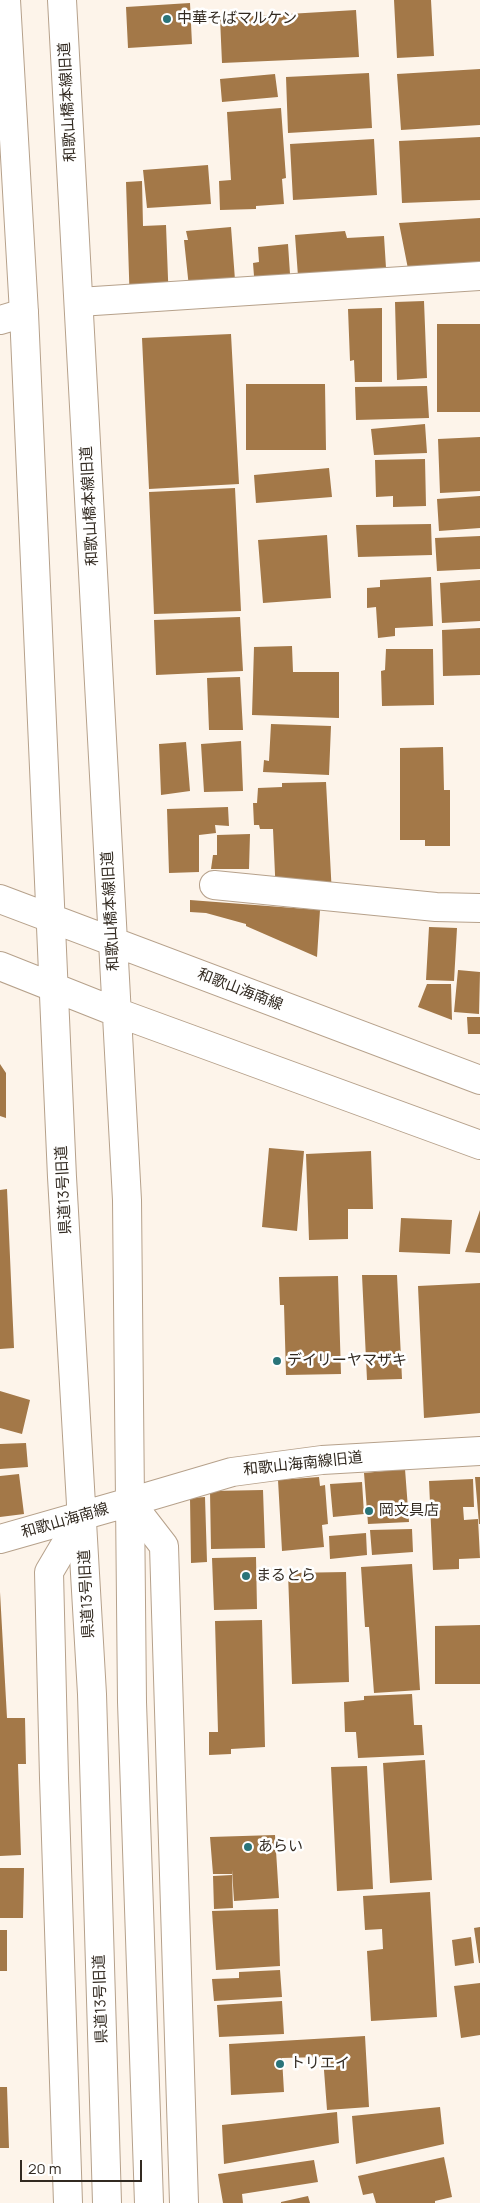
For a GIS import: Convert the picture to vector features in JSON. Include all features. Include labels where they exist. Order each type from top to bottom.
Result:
[{"type":"street","points":[[6,0],[12,317],[55,986]]},
{"type":"street","name":"和歌山橋本線旧道","points":[[62,0],[116,1012]]},
{"type":"street","points":[[79,302],[480,276]]},
{"type":"street","points":[[214,884],[436,907],[480,908]]},
{"type":"street","name":"和歌山海南線","points":[[0,899],[480,1080]]},
{"type":"street","points":[[0,966],[55,986],[116,1012],[480,1145]]},
{"type":"street","name":"県道13号旧道","points":[[55,986],[62,1177],[92,1694],[107,2203]]},
{"type":"street","points":[[116,1012],[127,1200],[132,1702],[149,2203]]},
{"type":"street","name":"和歌山海南線旧道","points":[[130,1502],[232,1472],[322,1460],[480,1451]]},
{"type":"street","points":[[130,1502],[164,1546],[184,2203]]},
{"type":"street","name":"和歌山海南線","points":[[0,1539],[130,1502]]},
{"type":"street","points":[[68,2203],[54,1778],[50,1572],[82,1516]]},
{"type":"building","points":[[394,0],[431,0],[434,56],[397,58]]},
{"type":"building","points":[[190,3],[192,44],[128,48],[126,7]]},
{"type":"building","points":[[356,10],[359,57],[222,63],[220,18]]},
{"type":"building","points":[[480,69],[480,125],[401,130],[397,74]]},
{"type":"building","points":[[369,73],[372,128],[288,133],[286,77]]},
{"type":"building","points":[[275,74],[278,97],[222,102],[220,79]]},
{"type":"building","points":[[281,108],[286,178],[282,179],[284,204],[256,206],[256,209],[220,210],[219,181],[231,180],[227,112]]},
{"type":"building","points":[[480,137],[480,200],[402,203],[399,141]]},
{"type":"building","points":[[374,139],[377,195],[293,200],[290,144]]},
{"type":"building","points":[[208,165],[211,204],[147,208],[143,170]]},
{"type":"building","points":[[142,181],[143,226],[166,225],[169,305],[130,307],[126,182]]},
{"type":"building","points":[[480,218],[480,275],[410,279],[399,223]]},
{"type":"building","points":[[231,227],[236,293],[190,297],[184,240],[188,240],[186,231]]},
{"type":"building","points":[[345,231],[347,238],[384,236],[387,284],[299,290],[295,235]]},
{"type":"building","points":[[288,244],[291,289],[261,291],[260,276],[254,276],[253,263],[259,262],[258,247]]},
{"type":"building","points":[[424,301],[427,378],[397,380],[395,302]]},
{"type":"building","points":[[382,308],[382,382],[355,382],[354,360],[350,361],[348,309]]},
{"type":"building","points":[[437,324],[480,324],[480,412],[437,412]]},
{"type":"building","points":[[231,334],[239,484],[149,489],[142,338]]},
{"type":"building","points":[[246,384],[325,384],[326,450],[246,450]]},
{"type":"building","points":[[427,386],[429,418],[356,420],[355,387]]},
{"type":"building","points":[[425,424],[427,453],[374,455],[371,429]]},
{"type":"building","points":[[480,437],[480,491],[440,493],[438,439]]},
{"type":"building","points":[[425,459],[426,506],[393,507],[393,496],[376,497],[375,460]]},
{"type":"building","points":[[329,468],[332,497],[256,503],[254,475]]},
{"type":"building","points":[[235,488],[241,611],[154,614],[149,492]]},
{"type":"building","points":[[480,496],[480,528],[439,531],[437,499]]},
{"type":"building","points":[[431,524],[432,555],[358,557],[356,525]]},
{"type":"building","points":[[327,535],[331,598],[263,603],[258,540]]},
{"type":"building","points":[[480,536],[480,569],[437,571],[435,538]]},
{"type":"building","points":[[431,577],[433,626],[395,628],[395,636],[378,638],[376,607],[367,608],[367,588],[380,587],[380,580]]},
{"type":"building","points":[[480,580],[480,621],[442,623],[440,583]]},
{"type":"building","points":[[240,617],[243,671],[156,675],[154,620]]},
{"type":"building","points":[[480,628],[480,675],[443,676],[442,630]]},
{"type":"building","points":[[292,646],[293,672],[339,672],[339,718],[252,715],[254,647]]},
{"type":"building","points":[[386,649],[433,649],[434,705],[382,706],[381,671],[385,670]]},
{"type":"building","points":[[240,677],[243,730],[209,730],[207,678]]},
{"type":"building","points":[[271,724],[331,726],[329,775],[263,772],[264,760],[269,761]]},
{"type":"building","points":[[241,741],[243,791],[204,792],[201,744]]},
{"type":"building","points":[[186,742],[190,791],[161,795],[159,744]]},
{"type":"building","points":[[443,747],[444,790],[450,790],[450,846],[425,846],[425,840],[400,840],[400,748]]},
{"type":"building","points":[[326,782],[332,895],[276,897],[273,829],[260,829],[259,825],[254,825],[253,803],[257,803],[258,788],[282,787],[282,783]]},
{"type":"building","points":[[228,807],[229,826],[215,825],[216,833],[199,835],[199,872],[169,873],[167,809]]},
{"type":"building","points":[[250,834],[249,869],[211,869],[213,855],[217,855],[217,835]]},
{"type":"building","points":[[190,900],[320,910],[317,957],[246,926],[246,924],[206,913],[190,912]]},
{"type":"building","points":[[429,927],[457,928],[454,981],[426,980]]},
{"type":"building","points":[[458,970],[480,972],[479,1014],[454,1012]]},
{"type":"building","points":[[427,984],[451,984],[452,1020],[418,1007]]},
{"type":"building","points":[[467,1017],[480,1017],[480,1034],[468,1034]]},
{"type":"building","points":[[0,1064],[6,1073],[6,1118],[0,1116]]},
{"type":"building","points":[[269,1148],[304,1151],[297,1231],[262,1227]]},
{"type":"building","points":[[371,1151],[373,1209],[348,1209],[348,1239],[309,1240],[306,1154]]},
{"type":"building","points":[[7,1189],[14,1348],[0,1349],[0,1190]]},
{"type":"building","points":[[480,1210],[480,1253],[465,1252]]},
{"type":"building","points":[[401,1218],[452,1220],[450,1254],[399,1252]]},
{"type":"building","points":[[362,1275],[397,1275],[402,1379],[367,1380]]},
{"type":"building","points":[[338,1276],[341,1374],[286,1375],[284,1305],[280,1305],[279,1277]]},
{"type":"building","points":[[480,1283],[480,1413],[424,1418],[418,1286]]},
{"type":"building","points":[[0,1391],[30,1400],[22,1434],[0,1428]]},
{"type":"building","points":[[26,1443],[28,1467],[0,1469],[0,1444]]},
{"type":"building","points":[[405,1469],[409,1522],[368,1524],[364,1473]]},
{"type":"building","points":[[19,1474],[24,1514],[0,1517],[0,1476]]},
{"type":"building","points":[[319,1477],[320,1486],[325,1485],[328,1524],[322,1525],[324,1547],[282,1551],[278,1480]]},
{"type":"building","points":[[475,1477],[480,1477],[480,1524],[479,1524]]},
{"type":"building","points":[[473,1479],[474,1507],[463,1507],[464,1520],[478,1519],[480,1558],[459,1559],[459,1569],[433,1570],[429,1481]]},
{"type":"building","points":[[362,1482],[364,1514],[333,1517],[330,1484]]},
{"type":"building","points":[[263,1490],[265,1548],[211,1549],[210,1491]]},
{"type":"building","points":[[205,1497],[207,1562],[191,1563],[190,1498]]},
{"type":"building","points":[[412,1529],[413,1552],[372,1555],[370,1530]]},
{"type":"building","points":[[366,1533],[367,1555],[330,1559],[329,1536]]},
{"type":"building","points":[[256,1557],[257,1609],[214,1610],[212,1558]]},
{"type":"building","points":[[412,1564],[420,1690],[374,1693],[369,1627],[365,1627],[361,1567]]},
{"type":"building","points":[[346,1572],[349,1682],[292,1684],[288,1573]]},
{"type":"building","points":[[0,1592],[7,1718],[25,1718],[26,1764],[18,1764],[21,1855],[0,1856]]},
{"type":"building","points":[[262,1620],[265,1747],[231,1749],[231,1754],[209,1755],[209,1732],[218,1732],[215,1621]]},
{"type":"building","points":[[480,1625],[480,1684],[435,1684],[435,1626]]},
{"type":"building","points":[[412,1694],[414,1725],[422,1725],[424,1755],[358,1758],[356,1732],[345,1732],[344,1702],[364,1700],[364,1696]]},
{"type":"building","points":[[425,1760],[432,1880],[390,1883],[383,1763]]},
{"type":"building","points":[[367,1766],[373,1889],[337,1891],[331,1767]]},
{"type":"building","points":[[275,1835],[279,1898],[234,1901],[232,1870],[232,1874],[213,1874],[210,1837]]},
{"type":"building","points":[[0,1868],[24,1868],[23,1918],[0,1918]]},
{"type":"building","points":[[232,1875],[233,1908],[214,1909],[213,1876]]},
{"type":"building","points":[[430,1892],[437,2017],[371,2021],[367,1951],[383,1949],[382,1929],[365,1930],[363,1896]]},
{"type":"building","points":[[278,1909],[280,1966],[216,1970],[212,1911]]},
{"type":"building","points":[[480,1927],[480,1963],[479,1963],[474,1928]]},
{"type":"building","points":[[0,1930],[7,1930],[7,1971],[0,1971]]},
{"type":"building","points":[[471,1937],[474,1963],[455,1966],[452,1940]]},
{"type":"building","points":[[280,1970],[282,1997],[214,2001],[212,1979],[239,1978],[239,1972]]},
{"type":"building","points":[[480,1983],[480,2035],[461,2038],[454,1986]]},
{"type":"building","points":[[282,2001],[284,2034],[219,2037],[217,2005]]},
{"type":"building","points":[[365,2036],[369,2107],[327,2110],[323,2057],[282,2058],[284,2092],[231,2095],[229,2044]]},
{"type":"building","points":[[0,2087],[7,2087],[9,2148],[0,2148]]},
{"type":"building","points":[[440,2107],[444,2144],[356,2164],[352,2116]]},
{"type":"building","points":[[337,2112],[339,2143],[224,2164],[222,2125]]},
{"type":"building","points":[[444,2157],[452,2197],[435,2201],[435,2203],[376,2203],[373,2193],[363,2195],[358,2176]]},
{"type":"building","points":[[314,2160],[318,2182],[242,2194],[243,2203],[223,2203],[218,2174]]},
{"type":"building","points":[[308,2196],[310,2203],[281,2203],[281,2202]]},
{"type":"place","name":"中華そばマルケン","points":[[167,19]]},
{"type":"place","name":"デイリーヤマザキ","points":[[277,1361]]},
{"type":"place","name":"岡文具店","points":[[369,1511]]},
{"type":"place","name":"まるとら","points":[[246,1576]]},
{"type":"place","name":"あらい","points":[[248,1847]]},
{"type":"place","name":"トリエイ","points":[[280,2064]]}]
